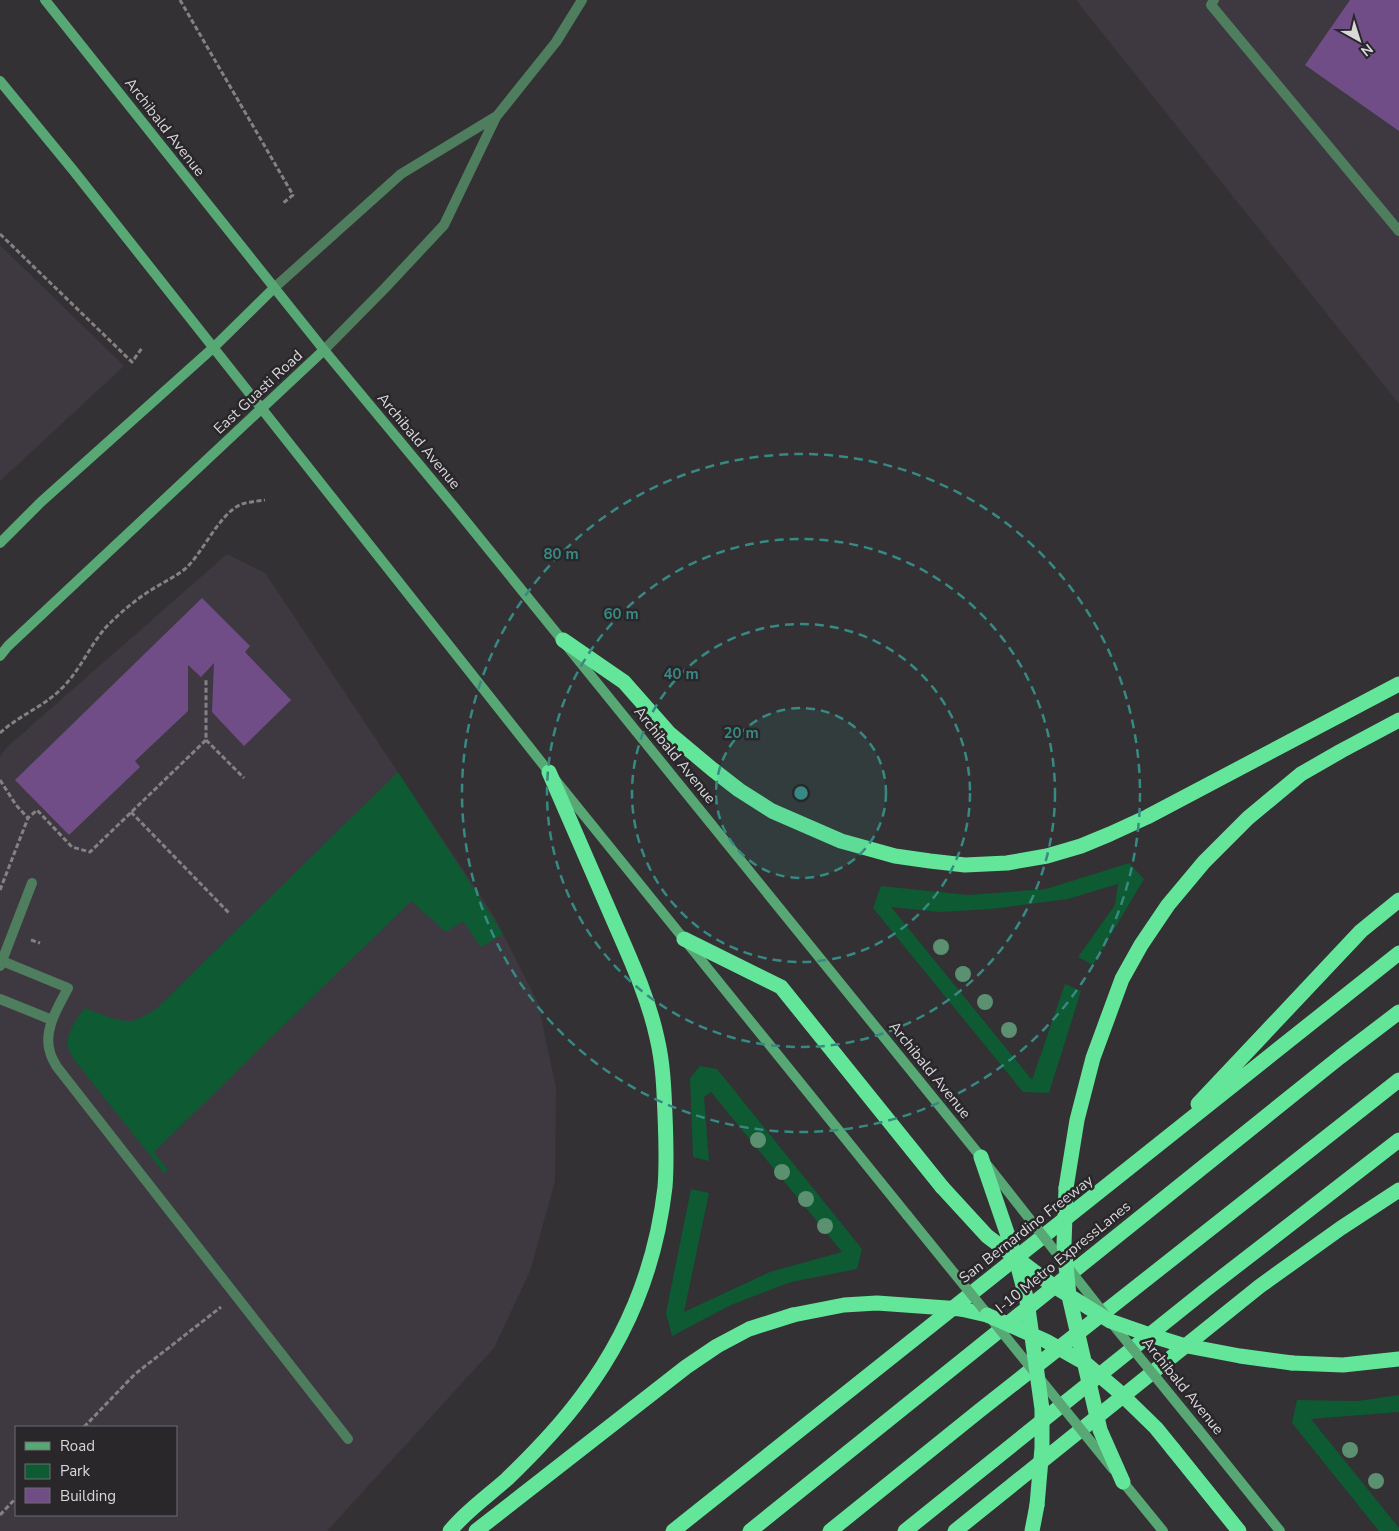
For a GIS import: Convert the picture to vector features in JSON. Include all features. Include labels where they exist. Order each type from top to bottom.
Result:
[{"type":"highway","points":[[563,640],[624,682],[669,733],[739,790],[772,811],[841,841],[895,856],[965,865],[1007,863],[1047,856],[1081,846],[1110,834],[1147,817],[1399,684]]},
{"type":"highway","points":[[1123,1482],[1100,1430],[1069,1296],[1064,1244],[1066,1188],[1077,1120],[1094,1058],[1122,979],[1141,945],[1168,905],[1204,862],[1248,818],[1301,774],[1399,720]]},
{"type":"highway","points":[[450,1531],[507,1479],[552,1434],[609,1358],[625,1328],[648,1270],[658,1229],[665,1187],[664,1081],[658,1038],[639,978],[549,772]]},
{"type":"highway","points":[[1161,1144],[1361,931],[1399,900]]},
{"type":"highway","points":[[684,939],[781,987],[942,1187],[987,1236],[1052,1285],[1110,1321],[1182,1345],[1292,1363],[1343,1365],[1399,1359]]},
{"type":"highway","name":"San Bernardino Freeway","points":[[673,1531],[1399,953]]},
{"type":"highway","name":"I-10 Metro ExpressLanes","points":[[750,1531],[1340,1057],[1399,1012]]},
{"type":"highway","points":[[830,1531],[1399,1080]]},
{"type":"highway","points":[[905,1531],[1208,1288],[1399,1140]]},
{"type":"highway","points":[[981,1157],[1016,1259],[1027,1301],[1038,1378],[1042,1409],[1042,1439],[1037,1505],[1032,1531]]},
{"type":"highway","points":[[956,1531],[1260,1286],[1341,1228],[1399,1190]]},
{"type":"highway","points":[[476,1531],[686,1367],[717,1346],[749,1329],[793,1315],[844,1305],[877,1303],[961,1309],[987,1315],[1046,1341],[1085,1363],[1118,1391],[1156,1428],[1239,1531]]},
{"type":"main road","name":"Archibald Avenue","points":[[45,0],[324,350],[563,640],[981,1157],[1110,1321],[1280,1531]]},
{"type":"main road","points":[[0,81],[79,177],[549,772],[1038,1378],[1164,1531]]},
{"type":"main road","name":"East Guasti Road","points":[[0,543],[41,502],[213,348],[274,288]]},
{"type":"main road","name":"East Guasti Road","points":[[0,656],[8,646],[324,350]]},
{"type":"street","name":"East Guasti Road","points":[[324,350],[444,225],[496,117],[556,42],[582,0]]},
{"type":"street","points":[[1214,0],[1211,5],[1399,230]]},
{"type":"street","name":"East Guasti Road","points":[[274,288],[401,174],[496,117]]},
{"type":"street","points":[[32,883],[1,963],[68,988],[52,1020],[48,1034],[49,1051],[56,1066],[348,1439]]},
{"type":"street","points":[[0,999],[52,1020]]},
{"type":"path","points":[[180,0],[293,195],[282,204]]},
{"type":"path","points":[[0,234],[132,362],[142,348]]},
{"type":"path","points":[[0,733],[7,726],[36,709],[62,689],[107,626],[138,599],[185,569],[195,559],[229,514],[241,504],[264,500]]},
{"type":"path","points":[[206,680],[206,740],[244,778]]},
{"type":"path","points":[[0,890],[28,818],[36,810],[72,847],[90,852],[206,740]]},
{"type":"path","points":[[0,780],[16,805],[28,818]]},
{"type":"path","points":[[131,812],[229,913]]},
{"type":"path","points":[[85,1426],[135,1374],[236,1296]]},
{"type":"path","points":[[0,1515],[15,1499]]},
{"type":"shaded area","points":[[1076,0],[1399,0],[1399,404]]},
{"type":"shaded area","points":[[0,245],[124,366],[0,481]]},
{"type":"shaded area","points":[[227,554],[265,573],[494,916],[538,1003],[556,1088],[555,1181],[530,1271],[494,1348],[327,1531],[0,1531],[0,757],[6,748]]},
{"type":"green space","points":[[398,772],[503,934],[481,947],[463,921],[446,932],[411,901],[154,1152],[168,1170],[164,1173],[71,1054],[68,1048],[68,1038],[75,1021],[85,1008],[108,1017],[126,1021],[138,1019],[156,1009]]},
{"type":"green space","points":[[1129,863],[1144,879],[1093,965],[1078,957],[1115,905],[1118,884],[1068,899],[991,909],[939,912],[891,907],[1032,1080],[1065,984],[1081,991],[1049,1093],[1023,1092],[873,908],[881,886],[968,895],[1046,889]]},
{"type":"green space","points":[[700,1066],[717,1069],[862,1249],[857,1269],[791,1282],[731,1305],[672,1336],[666,1313],[691,1189],[709,1193],[684,1312],[770,1272],[842,1252],[711,1092],[704,1097],[709,1161],[693,1157],[690,1078]]},
{"type":"green space","points":[[1399,1395],[1399,1412],[1311,1419],[1399,1528],[1399,1531],[1379,1531],[1292,1423],[1297,1400],[1358,1401]]},
{"type":"building","points":[[1350,0],[1399,0],[1399,131],[1305,65]]},
{"type":"building","points":[[202,598],[250,646],[245,652],[291,700],[244,746],[212,712],[214,663],[201,677],[188,665],[188,711],[135,761],[140,767],[69,835],[15,780]]}]
